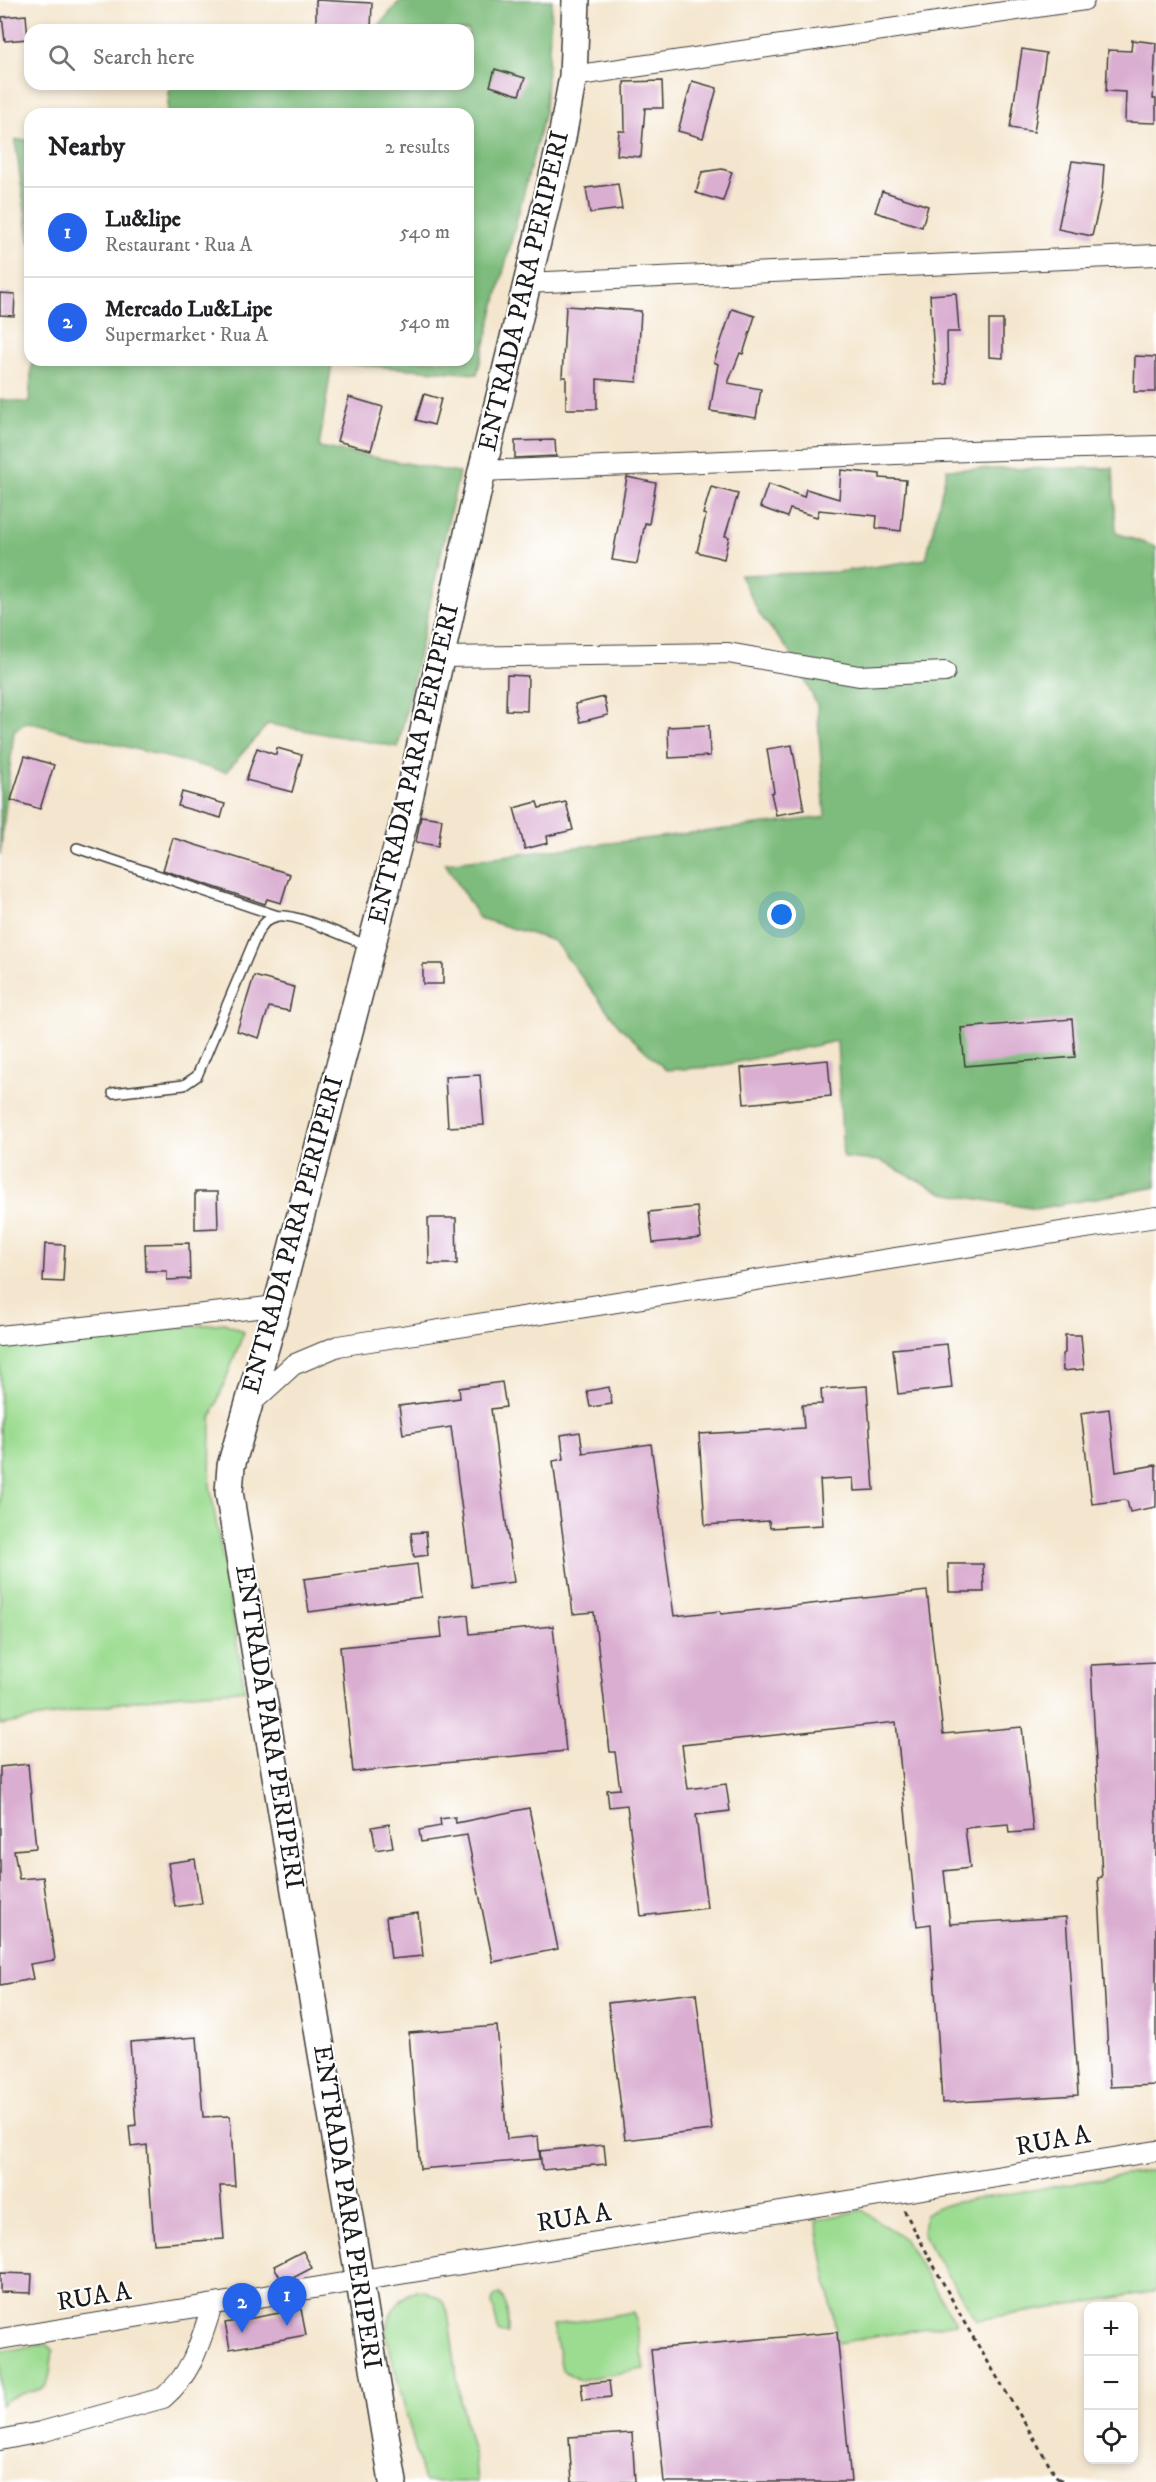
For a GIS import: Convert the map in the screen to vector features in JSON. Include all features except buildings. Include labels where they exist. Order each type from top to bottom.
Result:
[{"type":"main road","name":"ENTRADA PARA PERIPERI","points":[[393,2482],[230,1492],[231,1466],[277,1306],[403,825],[525,283],[562,138],[573,76],[576,0]]},
{"type":"street","points":[[573,76],[1084,0]]},
{"type":"street","points":[[525,283],[1156,255]]},
{"type":"street","points":[[482,471],[969,451],[1156,446]]},
{"type":"street","points":[[440,657],[728,653],[859,676],[945,672]]},
{"type":"street","points":[[246,1408],[293,1365],[338,1346],[1156,1216]]},
{"type":"street","points":[[0,1336],[277,1306]]},
{"type":"street","name":"RUA A","points":[[0,2339],[1156,2151]]},
{"type":"street","points":[[0,2440],[41,2432],[163,2398],[178,2385],[187,2373],[212,2306]]},
{"type":"lane","points":[[77,848],[278,916],[300,920],[370,947]]},
{"type":"lane","points":[[113,1093],[184,1085],[197,1076],[257,934],[265,921],[278,916]]},
{"type":"path","points":[[896,2195],[964,2322],[1060,2482]]},
{"type":"path","points":[[1057,2478],[1065,2482]]},
{"type":"green space","points":[[552,0],[545,111],[477,374],[372,366],[474,366],[474,108],[168,108],[169,90],[474,90],[474,24],[380,24],[399,2]]},
{"type":"green space","points":[[15,140],[24,140],[24,202]]},
{"type":"green space","points":[[32,366],[332,366],[319,447],[459,473],[398,747],[268,724],[226,772],[27,722],[14,731],[0,855],[0,399],[29,403]]},
{"type":"green space","points":[[1113,468],[1116,533],[1156,547],[1156,1187],[1036,1209],[943,1193],[880,1161],[843,1158],[837,1041],[714,1067],[666,1070],[620,1027],[554,941],[479,918],[445,863],[825,817],[817,705],[793,656],[760,615],[740,575],[838,572],[926,559],[947,469]]},
{"type":"green space","points":[[224,1323],[244,1332],[211,1418],[210,1486],[245,1690],[153,1698],[0,1725],[0,1345]]},
{"type":"green space","points":[[1156,2170],[1156,2291],[977,2320],[935,2256],[923,2233],[925,2216],[935,2208],[952,2203]]},
{"type":"green space","points":[[862,2210],[904,2239],[956,2323],[838,2343],[816,2220]]},
{"type":"green space","points":[[416,2290],[436,2296],[443,2302],[448,2312],[460,2400],[475,2461],[477,2482],[424,2482],[386,2335],[394,2308],[403,2298]]},
{"type":"green space","points":[[500,2294],[507,2313],[507,2334],[499,2333],[492,2302],[494,2296]]},
{"type":"green space","points":[[634,2312],[644,2369],[579,2380],[562,2370],[553,2325]]},
{"type":"green space","points":[[41,2344],[48,2345],[53,2351],[47,2384],[39,2390],[12,2397],[0,2405],[0,2352]]},
{"type":"place","name":"Lu&lipe","points":[[287,2326]]},
{"type":"place","name":"Mercado Lu&Lipe","points":[[242,2333]]}]
